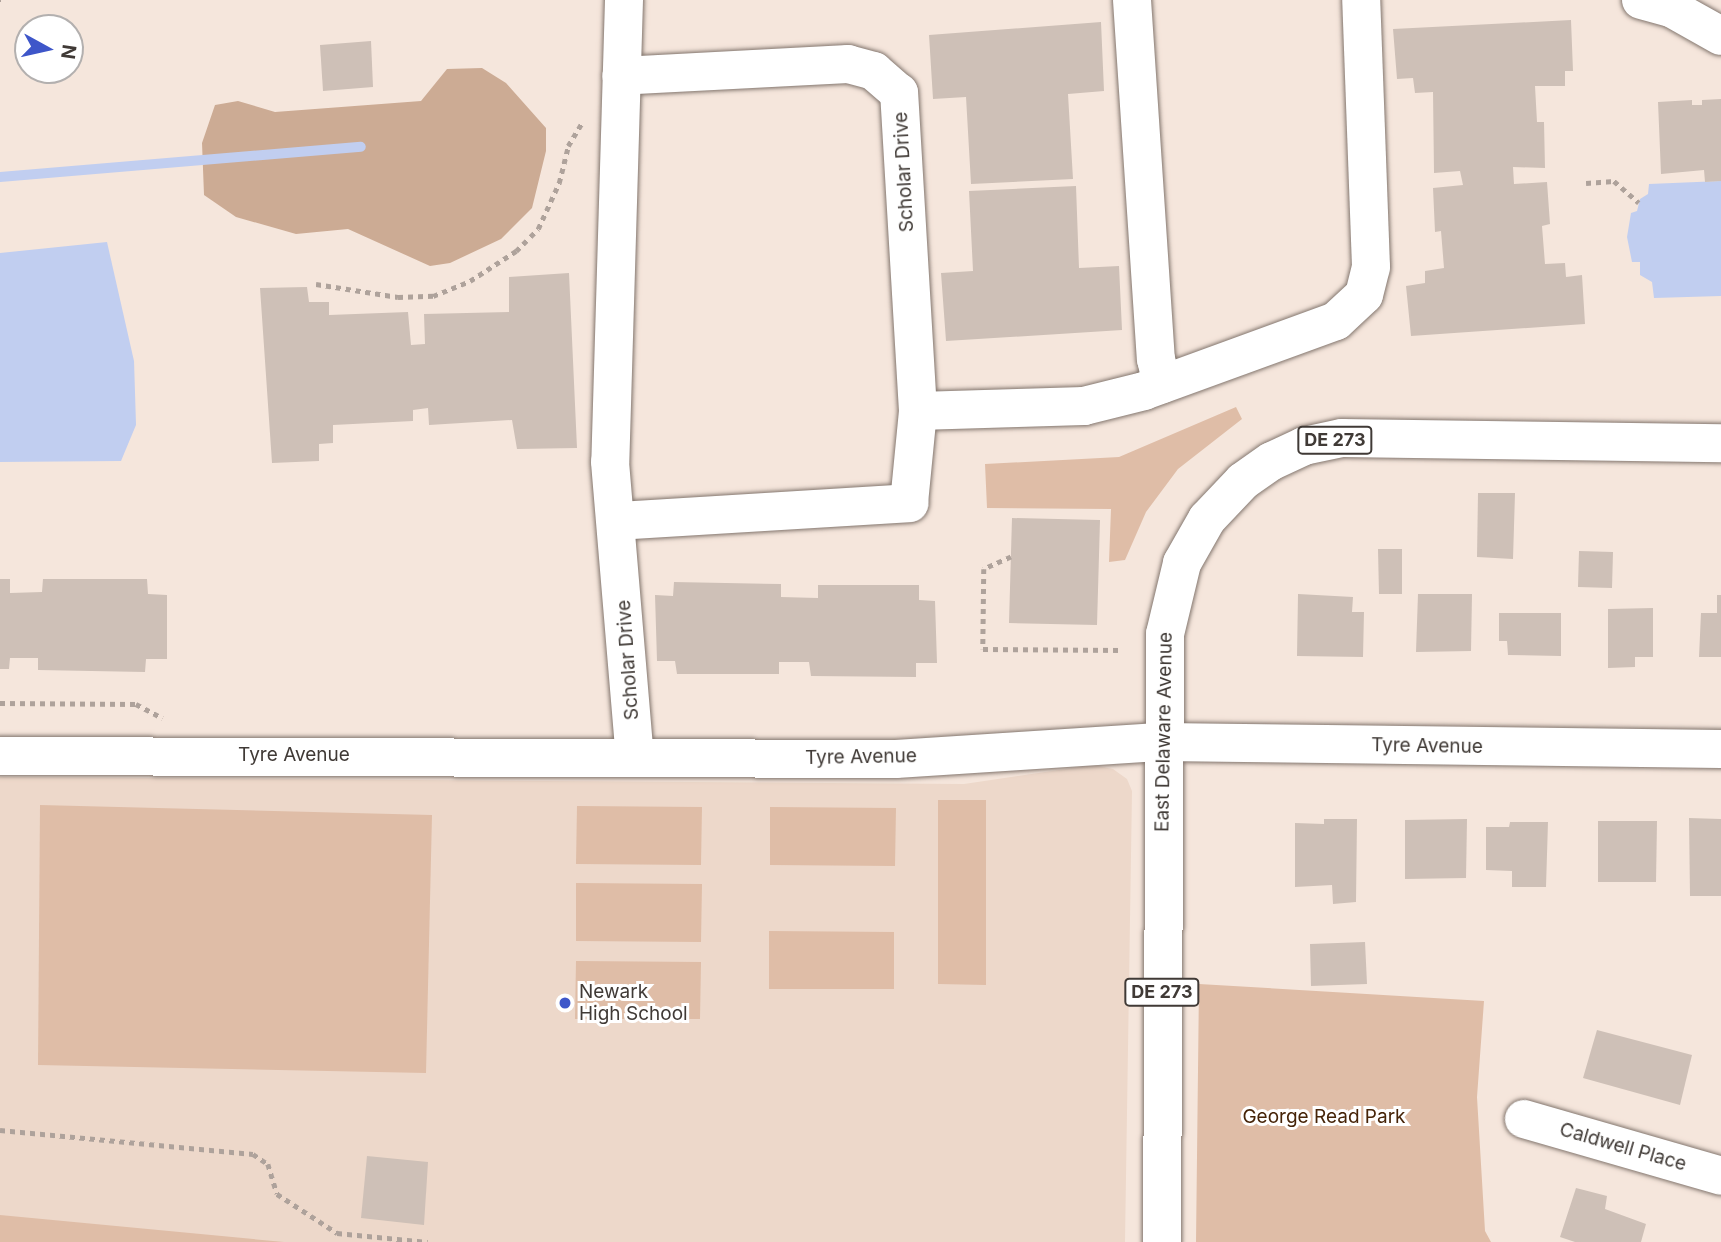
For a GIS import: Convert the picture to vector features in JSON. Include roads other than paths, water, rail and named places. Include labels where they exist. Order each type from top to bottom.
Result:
[{"type":"street","name":"Scholar Drive","points":[[624,0],[610,462],[618,521],[635,757]]},
{"type":"street","points":[[1132,0],[1156,359],[1162,384]]},
{"type":"street","points":[[918,411],[1084,406],[1162,384],[1336,321],[1364,295],[1371,267],[1361,0]]},
{"type":"street","points":[[1662,3],[1721,36]]},
{"type":"street","name":"Scholar Drive","points":[[618,521],[909,503],[918,411],[899,93],[874,71],[848,64],[621,76]]},
{"type":"street","name":"East Delaware Avenue","points":[[1162,1242],[1162,743],[1165,634],[1182,563],[1221,502],[1272,461],[1304,446],[1382,436],[1721,443]]},
{"type":"street","name":"Tyre Avenue","points":[[0,756],[896,759],[1162,743],[1721,749]]},
{"type":"street","name":"Caldwell Place","points":[[1524,1119],[1721,1176]]},
{"type":"water","points":[[1721,181],[1721,296],[1654,298],[1652,282],[1640,275],[1640,262],[1632,262],[1627,237],[1631,213],[1637,211],[1640,199],[1648,194],[1649,184]]},
{"type":"water","points":[[107,242],[134,361],[136,425],[121,461],[0,462],[0,253]]},
{"type":"waterway","points":[[0,177],[361,147]]},
{"type":"place","name":"Newark High School","points":[[565,1003]]},
{"type":"park label","name":"George Read Park","points":[[1324,1117]]}]
